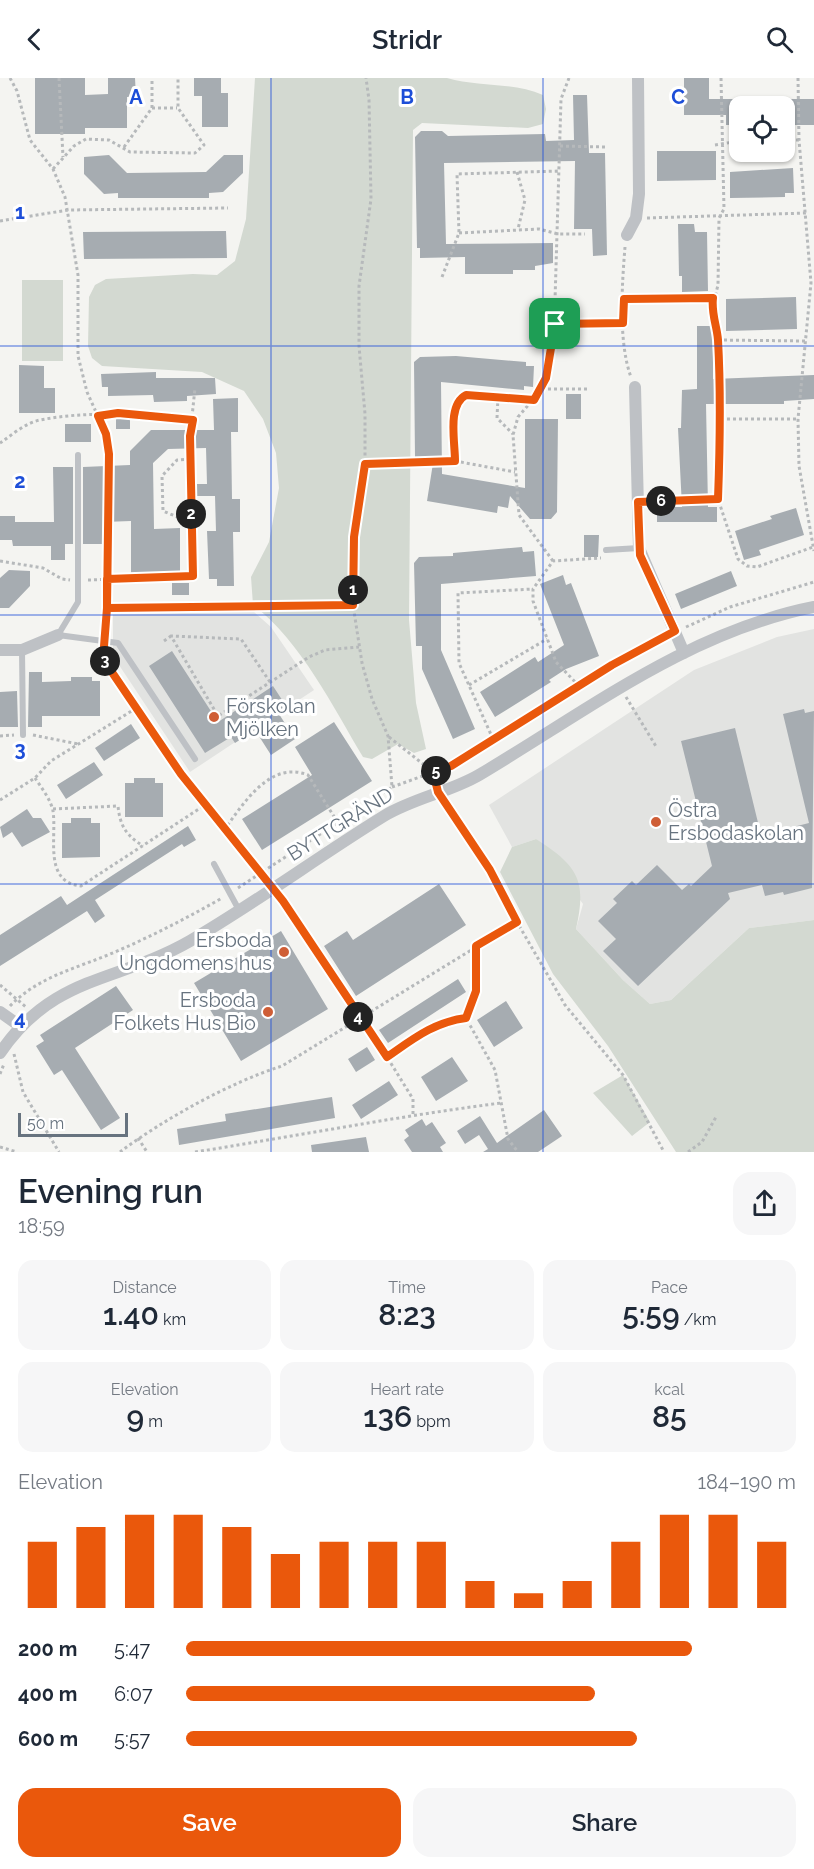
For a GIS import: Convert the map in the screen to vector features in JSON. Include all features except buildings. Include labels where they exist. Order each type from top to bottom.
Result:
[{"type":"street","points":[[627,235],[636,218],[639,194],[638,78]]},
{"type":"street","points":[[635,387],[639,548],[684,653]]},
{"type":"street","name":"BYTTGRÄND","points":[[6,1052],[20,1026],[61,994],[188,942],[386,815],[441,796],[476,777],[619,686],[732,632],[814,607]]},
{"type":"street","points":[[0,650],[22,650],[58,634]]},
{"type":"street","points":[[2,1014],[20,1026]]},
{"type":"lane","points":[[78,455],[78,602],[58,634],[118,643],[195,759]]},
{"type":"lane","points":[[606,550],[639,548]]},
{"type":"lane","points":[[22,650],[23,735]]},
{"type":"lane","points":[[214,864],[239,910]]},
{"type":"path","points":[[10,78],[17,91],[30,140],[53,169],[68,210],[78,275],[78,356],[81,375],[106,434],[109,454],[107,608],[103,659],[138,707],[181,774],[273,888],[387,1057],[413,1099],[413,1114]]},
{"type":"path","points":[[59,78],[63,158]]},
{"type":"path","points":[[124,147],[152,108],[152,78]]},
{"type":"path","points":[[53,169],[74,146],[86,139],[109,140],[130,152],[195,153],[204,145],[178,108],[178,78]]},
{"type":"path","points":[[366,78],[369,100],[371,199],[359,286],[365,464],[354,537],[353,605],[359,646],[372,699],[388,735],[392,787]]},
{"type":"path","points":[[553,561],[519,515],[513,435],[518,417],[542,389],[555,324],[561,99],[569,78]]},
{"type":"path","points":[[721,78],[724,209],[719,218],[718,285],[712,308],[718,340],[721,419],[718,499],[738,559],[747,566],[757,567],[814,549],[799,466],[798,419],[812,261],[799,140],[798,78]]},
{"type":"path","points":[[152,108],[178,108]]},
{"type":"path","points":[[715,145],[729,142]]},
{"type":"path","points":[[560,146],[606,147]]},
{"type":"path","points":[[442,277],[459,233],[457,174],[560,171]]},
{"type":"path","points":[[517,172],[525,200],[518,229]]},
{"type":"path","points":[[0,221],[68,210],[228,208]]},
{"type":"path","points":[[636,218],[719,218],[738,214],[806,213]]},
{"type":"path","points":[[459,233],[539,229],[558,234],[585,234]]},
{"type":"path","points":[[627,235],[623,323],[626,364],[635,387]]},
{"type":"path","points":[[624,299],[713,298]]},
{"type":"path","points":[[555,324],[623,323]]},
{"type":"path","points":[[718,340],[806,341]]},
{"type":"path","points":[[0,561],[43,568],[62,579],[78,581],[193,576],[190,436],[195,388]]},
{"type":"path","points":[[542,389],[589,389]]},
{"type":"path","points":[[455,461],[455,407],[459,399],[466,395],[534,400]]},
{"type":"path","points":[[498,397],[497,418],[513,435]]},
{"type":"path","points":[[0,443],[39,420],[118,413],[193,420]]},
{"type":"path","points":[[721,419],[798,419]]},
{"type":"path","points":[[190,459],[177,460],[162,476],[163,511],[192,523]]},
{"type":"path","points":[[365,464],[455,461],[515,472]]},
{"type":"path","points":[[638,502],[718,499]]},
{"type":"path","points":[[553,561],[606,558]]},
{"type":"path","points":[[553,561],[533,589],[532,601],[556,662],[579,686]]},
{"type":"path","points":[[2,1014],[34,986],[63,970],[175,926],[230,893],[392,787],[451,766],[579,686],[675,631],[730,607],[814,582]]},
{"type":"path","points":[[493,739],[459,663],[458,592],[533,589]]},
{"type":"path","points":[[107,608],[353,605]]},
{"type":"path","points":[[171,636],[218,716],[297,664],[326,650],[359,646]]},
{"type":"path","points":[[164,641],[171,636],[242,639],[270,682]]},
{"type":"path","points":[[469,685],[547,639]]},
{"type":"path","points":[[631,692],[625,696],[657,748]]},
{"type":"path","points":[[0,800],[35,778],[51,760],[138,707]]},
{"type":"path","points":[[0,736],[43,735],[78,744]]},
{"type":"path","points":[[388,735],[433,772],[441,796],[490,870],[565,1005],[623,1076],[664,1152]]},
{"type":"path","points":[[224,830],[248,798],[277,773],[290,770],[308,775],[338,823]]},
{"type":"path","points":[[35,778],[53,809],[55,866],[60,877],[69,885],[81,886],[205,805]]},
{"type":"path","points":[[441,796],[455,796]]},
{"type":"path","points":[[53,809],[118,806],[122,826],[128,836],[143,846]]},
{"type":"path","points":[[120,1152],[138,1138],[245,1078],[282,1066],[517,922]]},
{"type":"path","points":[[476,946],[476,991],[466,1018],[495,1070],[508,1139],[518,1152]]},
{"type":"path","points":[[387,1057],[428,1028],[447,1021],[466,1018]]},
{"type":"path","points":[[6,1052],[18,1061],[23,1092],[59,1152]]},
{"type":"path","points":[[195,1152],[363,1125],[413,1114],[501,1103]]},
{"type":"path","points":[[688,1152],[702,1142],[716,1117]]},
{"type":"path","points":[[138,1138],[147,1152]]},
{"type":"path","points":[[0,1147],[17,1152]]},
{"type":"shaded area","points":[[255,78],[447,78],[520,88],[543,95],[546,109],[543,124],[528,128],[422,123],[413,130],[409,620],[416,703],[426,749],[414,753],[398,744],[372,759],[363,757],[301,655],[286,636],[253,605],[251,577],[269,542],[279,488],[276,453],[263,419],[244,391],[202,372],[102,366],[92,358],[88,346],[89,297],[95,285],[106,279],[193,274],[217,275],[235,261],[246,219]]},
{"type":"shaded area","points":[[22,280],[63,280],[63,361],[22,361]]},
{"type":"shaded area","name":"Förskolan Mjölken","points":[[253,611],[271,627],[314,690],[190,772],[113,656],[113,615]]},
{"type":"shaded area","name":"Östra Ersbodaskolan","points":[[814,629],[814,920],[749,928],[671,1000],[650,1004],[623,980],[576,929],[583,904],[536,839],[512,847],[489,805],[694,670],[777,637]]},
{"type":"shaded area","points":[[536,839],[562,858],[576,876],[580,898],[576,929],[623,980],[650,1004],[671,1000],[749,928],[814,920],[814,1152],[676,1152],[608,1046],[553,974],[500,872],[512,847]]},
{"type":"shaded area","points":[[623,1075],[650,1122],[632,1136],[593,1093]]},
{"type":"place","name":"Förskolan Mjölken","points":[[214,717]]},
{"type":"place","name":"Östra Ersbodaskolan","points":[[656,822]]},
{"type":"place","name":"Ersboda Ungdomens hus","points":[[284,952]]},
{"type":"place","name":"Ersboda Folkets Hus Bio","points":[[268,1012]]},
{"type":"route","points":[[555,324],[546,378],[534,400],[466,395],[459,399],[455,407],[455,461],[365,464],[354,537],[353,605],[107,608],[107,579],[193,576],[190,436],[193,420],[118,413],[98,416],[106,434],[109,454],[107,579],[107,608],[103,659],[138,707],[181,774],[283,901],[360,1020],[387,1057],[428,1028],[447,1021],[466,1018],[476,991],[476,946],[517,922],[490,870],[438,792],[433,772],[451,766],[612,665],[675,631],[640,555],[638,502],[718,499],[721,419],[718,340],[712,308],[713,298],[624,299],[623,323],[555,324]]}]
